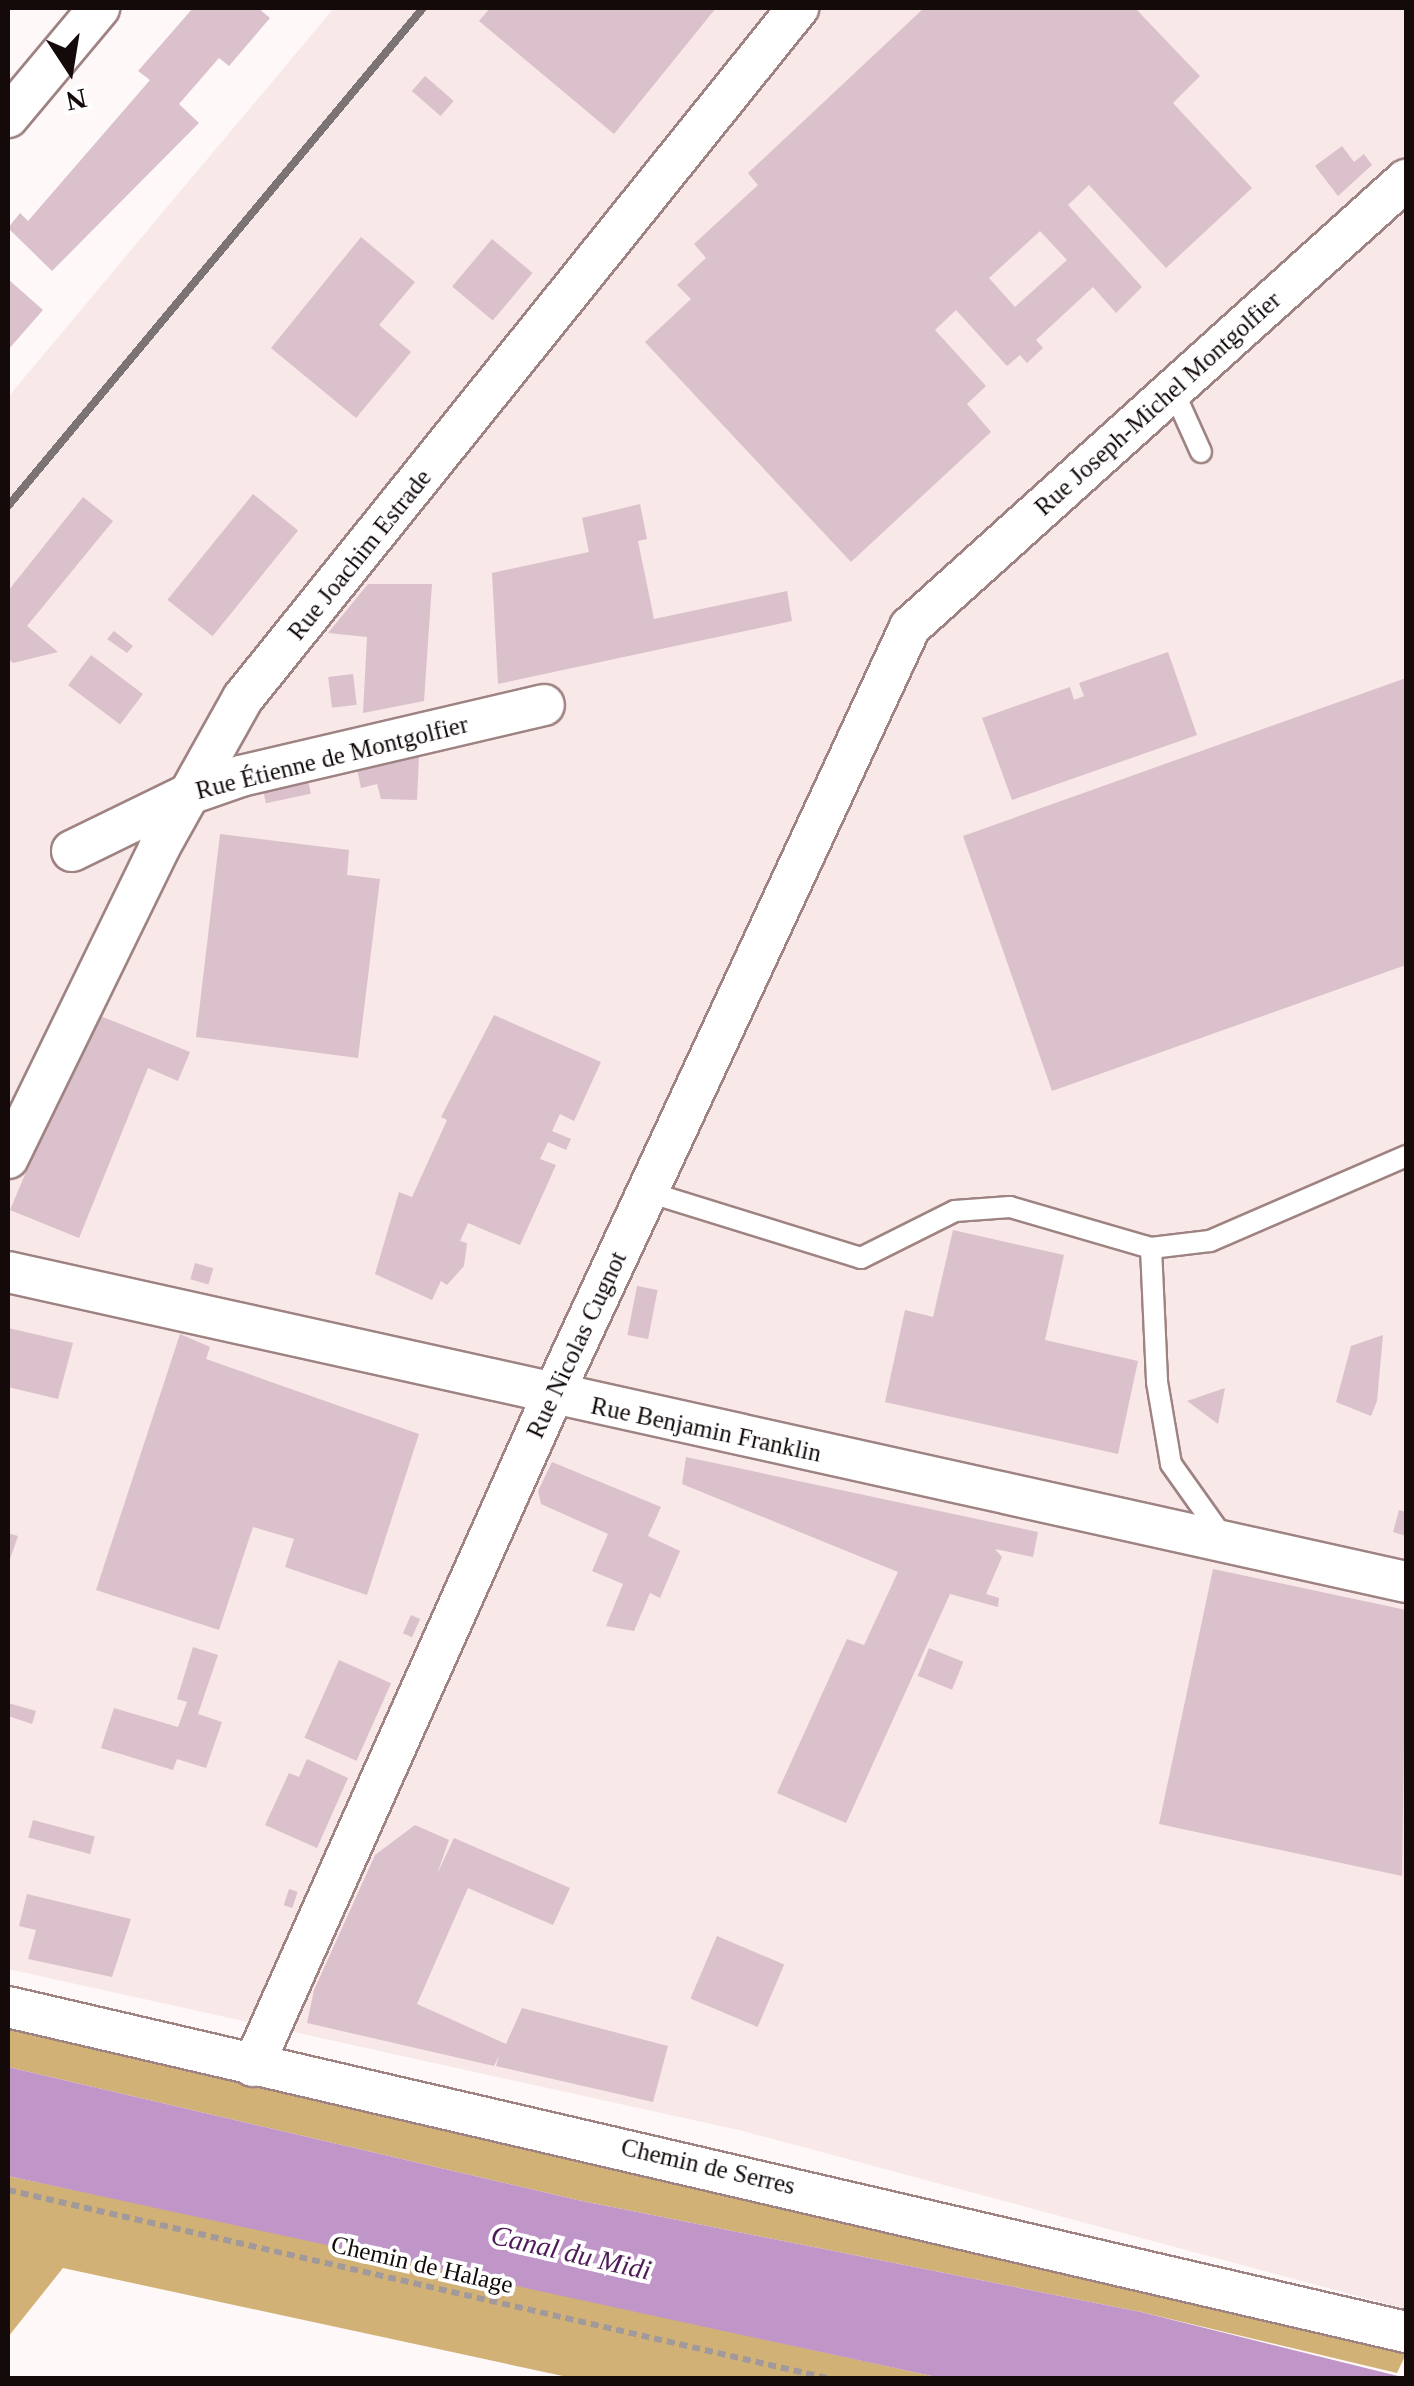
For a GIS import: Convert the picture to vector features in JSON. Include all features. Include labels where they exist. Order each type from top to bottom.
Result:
[{"type":"street","points":[[8,117],[22,74],[99,8]]},
{"type":"street","name":"Rue Joachim Estrade","points":[[8,1158],[187,794],[243,698],[798,8]]},
{"type":"street","name":"Rue Joseph-Michel Montgolfier","points":[[910,627],[1406,180]]},
{"type":"street","name":"Rue Nicolas Cugnot","points":[[253,2066],[552,1397],[910,627]]},
{"type":"street","name":"Rue Étienne de Montgolfier","points":[[72,851],[187,794],[544,704]]},
{"type":"street","name":"Rue Benjamin Franklin","points":[[8,1272],[552,1397],[1406,1582]]},
{"type":"street","name":"Chemin de Serres","points":[[8,2008],[1406,2332]]},
{"type":"lane","points":[[1173,390],[1201,452]]},
{"type":"lane","points":[[648,1192],[861,1258],[954,1210],[1010,1207],[1152,1248],[1210,1240],[1406,1156]]},
{"type":"lane","points":[[1152,1248],[1156,1382],[1171,1464],[1226,1542]]},
{"type":"path","name":"Chemin de Halage","points":[[8,2190],[827,2378]]},
{"type":"shaded area","points":[[334,8],[1406,8],[1406,2309],[743,2131],[8,1969],[8,397]]},
{"type":"shaded area","points":[[8,2020],[1376,2336],[1406,2354],[1397,2373],[1141,2312],[582,2201],[8,2067]]},
{"type":"shaded area","points":[[8,2176],[941,2378],[572,2378],[63,2268],[8,2337]]},
{"type":"water","name":"Canal du Midi","points":[[8,2067],[582,2201],[1141,2312],[1406,2378],[941,2378],[8,2176]]},
{"type":"building","points":[[193,8],[258,8],[270,18],[229,66],[219,58],[179,104],[199,123],[52,271],[8,228],[20,213],[28,221],[150,80],[138,71]]},
{"type":"building","points":[[490,8],[716,8],[614,134],[479,21]]},
{"type":"building","points":[[924,8],[1135,8],[1200,76],[1173,103],[1252,188],[1166,268],[1089,185],[1068,205],[1142,287],[1116,313],[1093,287],[1036,340],[1043,348],[1027,363],[1020,355],[1007,366],[956,310],[935,330],[986,386],[967,404],[991,432],[851,562],[645,342],[691,299],[677,285],[706,258],[694,244],[758,185],[748,173]],"holes":[[[1040,231],[1067,260],[1015,307],[989,278]]]},
{"type":"building","points":[[425,76],[454,101],[441,116],[412,91]]},
{"type":"building","points":[[1342,146],[1354,162],[1364,154],[1372,165],[1338,196],[1315,166]]},
{"type":"building","points":[[361,237],[415,282],[379,325],[411,352],[356,418],[271,348]]},
{"type":"building","points":[[492,239],[533,273],[493,321],[452,286]]},
{"type":"building","points":[[8,279],[43,310],[8,350]]},
{"type":"building","points":[[253,494],[298,531],[212,636],[167,600]]},
{"type":"building","points":[[83,497],[113,521],[27,626],[58,652],[13,663],[8,659],[8,591]]},
{"type":"building","points":[[640,504],[647,539],[638,541],[654,619],[787,591],[792,621],[498,684],[492,573],[589,552],[582,518]]},
{"type":"building","points":[[368,584],[432,584],[424,701],[363,713],[367,637],[328,633]]},
{"type":"building","points":[[114,631],[133,646],[127,653],[107,639]]},
{"type":"building","points":[[1168,652],[1197,735],[1012,800],[982,718],[1070,687],[1074,700],[1084,696],[1079,683]]},
{"type":"building","points":[[91,655],[143,694],[120,724],[68,685]]},
{"type":"building","points":[[353,674],[357,705],[332,708],[328,677]]},
{"type":"building","points":[[1406,678],[1406,965],[1052,1091],[963,836]]},
{"type":"building","points":[[419,756],[417,800],[381,799],[377,784],[361,788],[357,769]]},
{"type":"building","points":[[308,780],[311,794],[266,803],[263,790]]},
{"type":"building","points":[[220,834],[349,850],[347,875],[380,879],[358,1058],[196,1037]]},
{"type":"building","points":[[93,1013],[190,1052],[178,1081],[148,1068],[79,1238],[10,1210]]},
{"type":"building","points":[[494,1015],[601,1062],[574,1121],[560,1114],[552,1131],[571,1139],[566,1150],[548,1142],[540,1159],[556,1165],[520,1245],[468,1223],[460,1241],[467,1243],[464,1266],[447,1285],[441,1281],[432,1300],[375,1274],[399,1192],[412,1197],[447,1120],[441,1117]]},
{"type":"building","points":[[953,1230],[1064,1255],[1045,1340],[1138,1361],[1118,1454],[885,1402],[905,1310],[933,1317]]},
{"type":"building","points":[[195,1263],[213,1268],[209,1285],[190,1279]]},
{"type":"building","points":[[637,1286],[658,1290],[648,1339],[627,1335]]},
{"type":"building","points":[[8,1328],[73,1343],[58,1399],[8,1387]]},
{"type":"building","points":[[180,1334],[210,1347],[206,1359],[419,1434],[367,1595],[285,1567],[294,1539],[253,1527],[219,1630],[96,1590]]},
{"type":"building","points":[[1383,1335],[1377,1401],[1371,1416],[1336,1402],[1351,1346]]},
{"type":"building","points":[[1225,1388],[1218,1424],[1187,1401]]},
{"type":"building","points":[[686,1457],[1038,1532],[1033,1557],[995,1549],[1002,1557],[986,1594],[999,1598],[998,1607],[950,1594],[846,1823],[777,1793],[847,1639],[864,1645],[898,1572],[682,1484]]},
{"type":"building","points":[[552,1462],[661,1507],[648,1536],[680,1551],[660,1598],[650,1593],[634,1631],[606,1626],[623,1584],[592,1571],[608,1534],[541,1504],[538,1491]]},
{"type":"building","points":[[1399,1510],[1406,1512],[1406,1536],[1393,1532]]},
{"type":"building","points":[[8,1533],[18,1536],[8,1565]]},
{"type":"building","points":[[1213,1569],[1406,1610],[1402,1876],[1159,1824]]},
{"type":"building","points":[[411,1615],[420,1619],[412,1637],[403,1633]]},
{"type":"building","points":[[193,1647],[218,1655],[198,1714],[222,1722],[206,1768],[177,1759],[173,1770],[101,1748],[114,1708],[178,1727],[187,1702],[177,1699]]},
{"type":"building","points":[[929,1648],[963,1662],[952,1690],[918,1676]]},
{"type":"building","points":[[339,1660],[391,1683],[356,1761],[304,1738]]},
{"type":"building","points":[[8,1703],[36,1711],[32,1724],[8,1716]]},
{"type":"building","points":[[307,1759],[348,1778],[317,1848],[265,1825],[289,1773],[299,1777]]},
{"type":"building","points":[[33,1820],[95,1837],[90,1854],[28,1837]]},
{"type":"building","points":[[415,1825],[449,1840],[437,1874],[454,1838],[570,1888],[553,1925],[468,1888],[417,2004],[506,2044],[522,2008],[668,2046],[653,2102],[496,2066],[499,2056],[494,2066],[307,2023],[314,1990],[375,1855]]},
{"type":"building","points":[[289,1889],[298,1892],[292,1908],[284,1905]]},
{"type":"building","points":[[27,1894],[131,1919],[112,1977],[28,1959],[36,1930],[19,1926]]},
{"type":"building","points":[[717,1936],[784,1965],[758,2027],[690,1999]]},
{"type":"railway","points":[[8,506],[423,8]]}]
